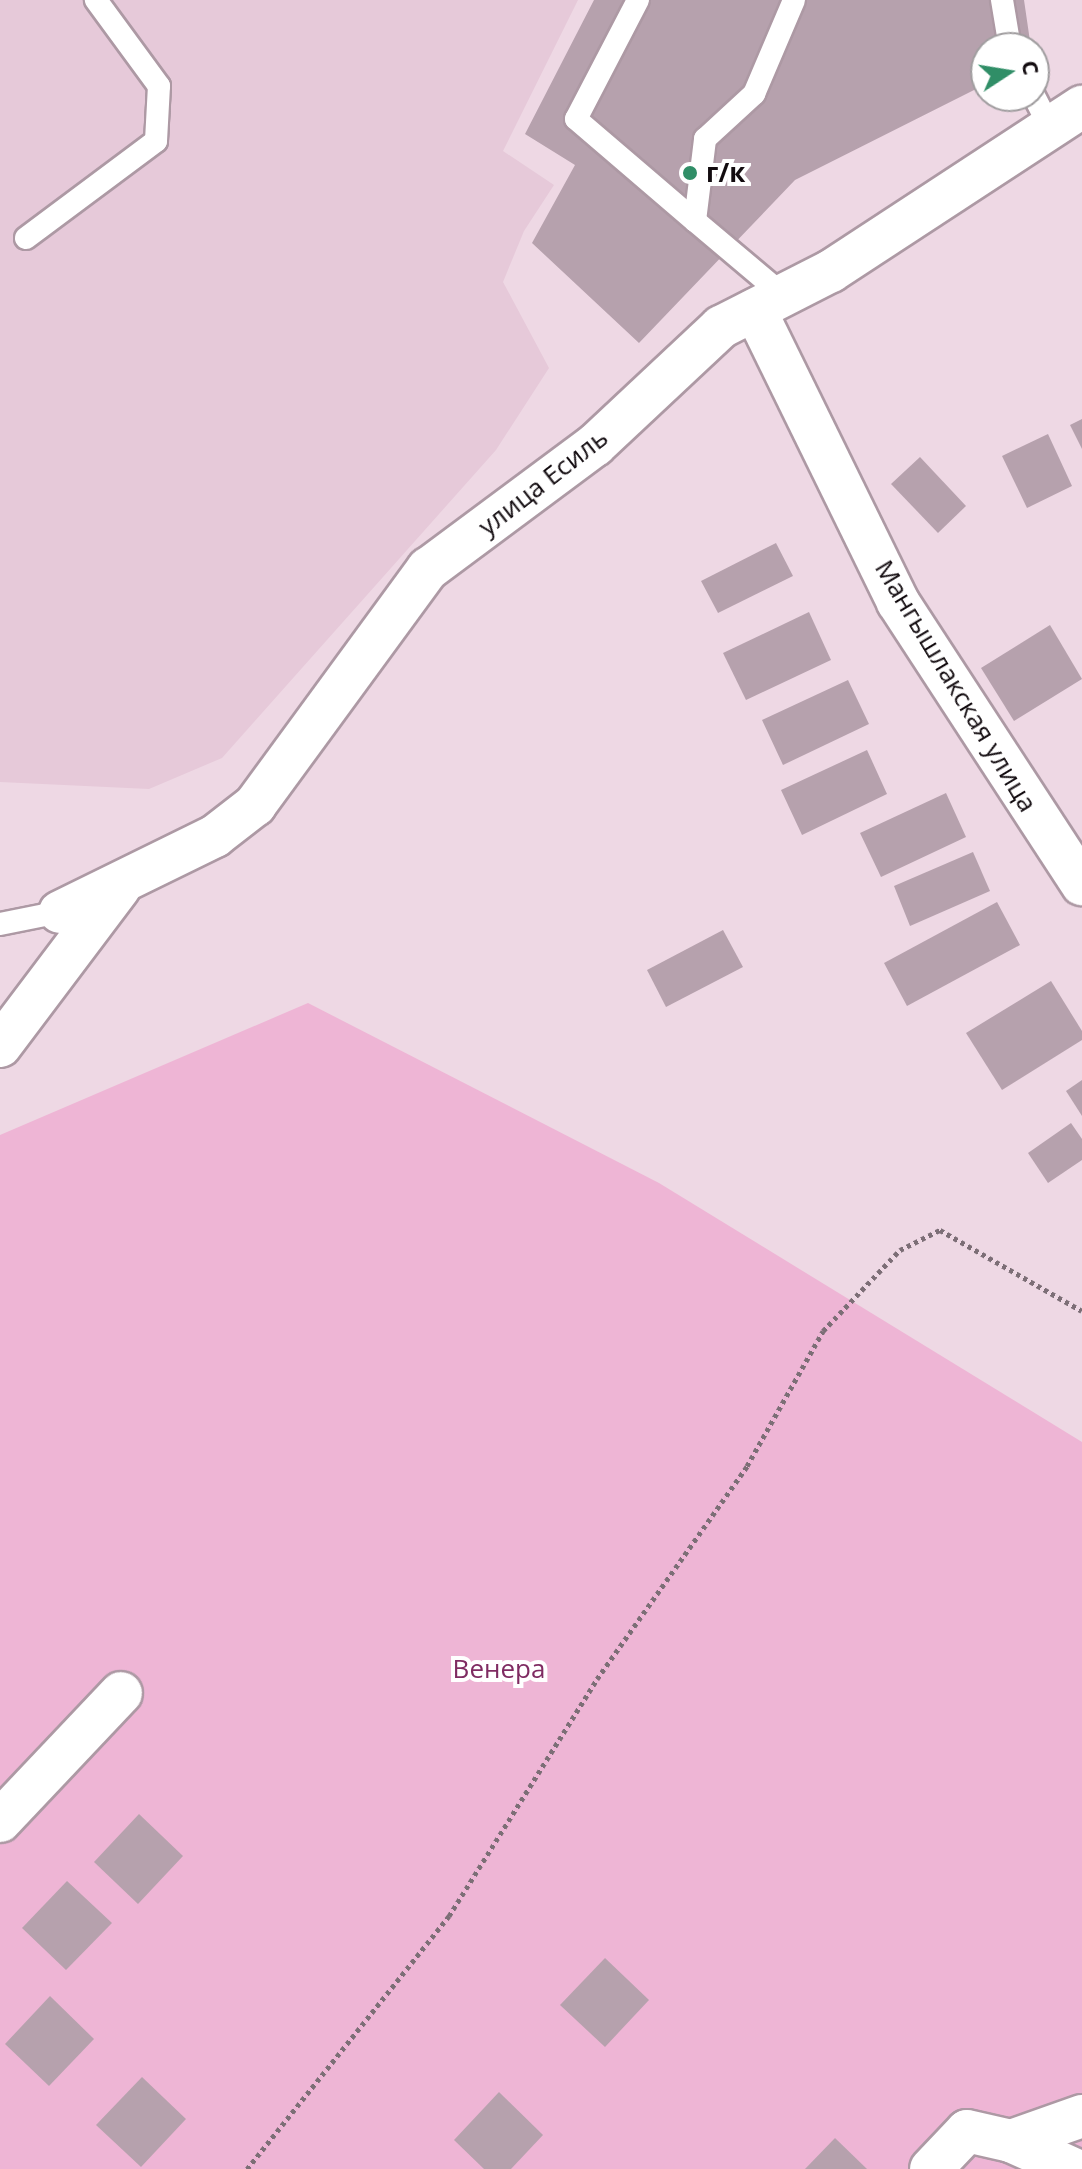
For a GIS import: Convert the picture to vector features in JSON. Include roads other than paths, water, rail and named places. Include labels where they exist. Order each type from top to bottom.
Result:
[{"type":"street","name":"улица Есиль","points":[[60,912],[215,836],[255,805],[428,569],[595,445],[721,327],[831,271],[1055,110]]},
{"type":"street","name":"Мангышлакская улица","points":[[769,303],[898,602],[1082,884]]},
{"type":"street","points":[[0,1046],[124,880]]},
{"type":"street","points":[[0,1821],[121,1693]]},
{"type":"street","points":[[1011,2141],[1082,2116]]},
{"type":"street","points":[[931,2169],[967,2131],[1011,2141],[1073,2169]]},
{"type":"lane","points":[[26,238],[156,141],[159,86],[96,0]]},
{"type":"lane","points":[[638,0],[576,119],[695,221],[769,303]]},
{"type":"lane","points":[[695,221],[705,139],[754,94],[794,0]]},
{"type":"lane","points":[[1002,0],[1007,32]]},
{"type":"lane","points":[[0,924],[60,912]]},
{"type":"place","name":"г/к","points":[[690,173]]},
{"type":"park label","name":"Венера","points":[[499,1669]]}]
